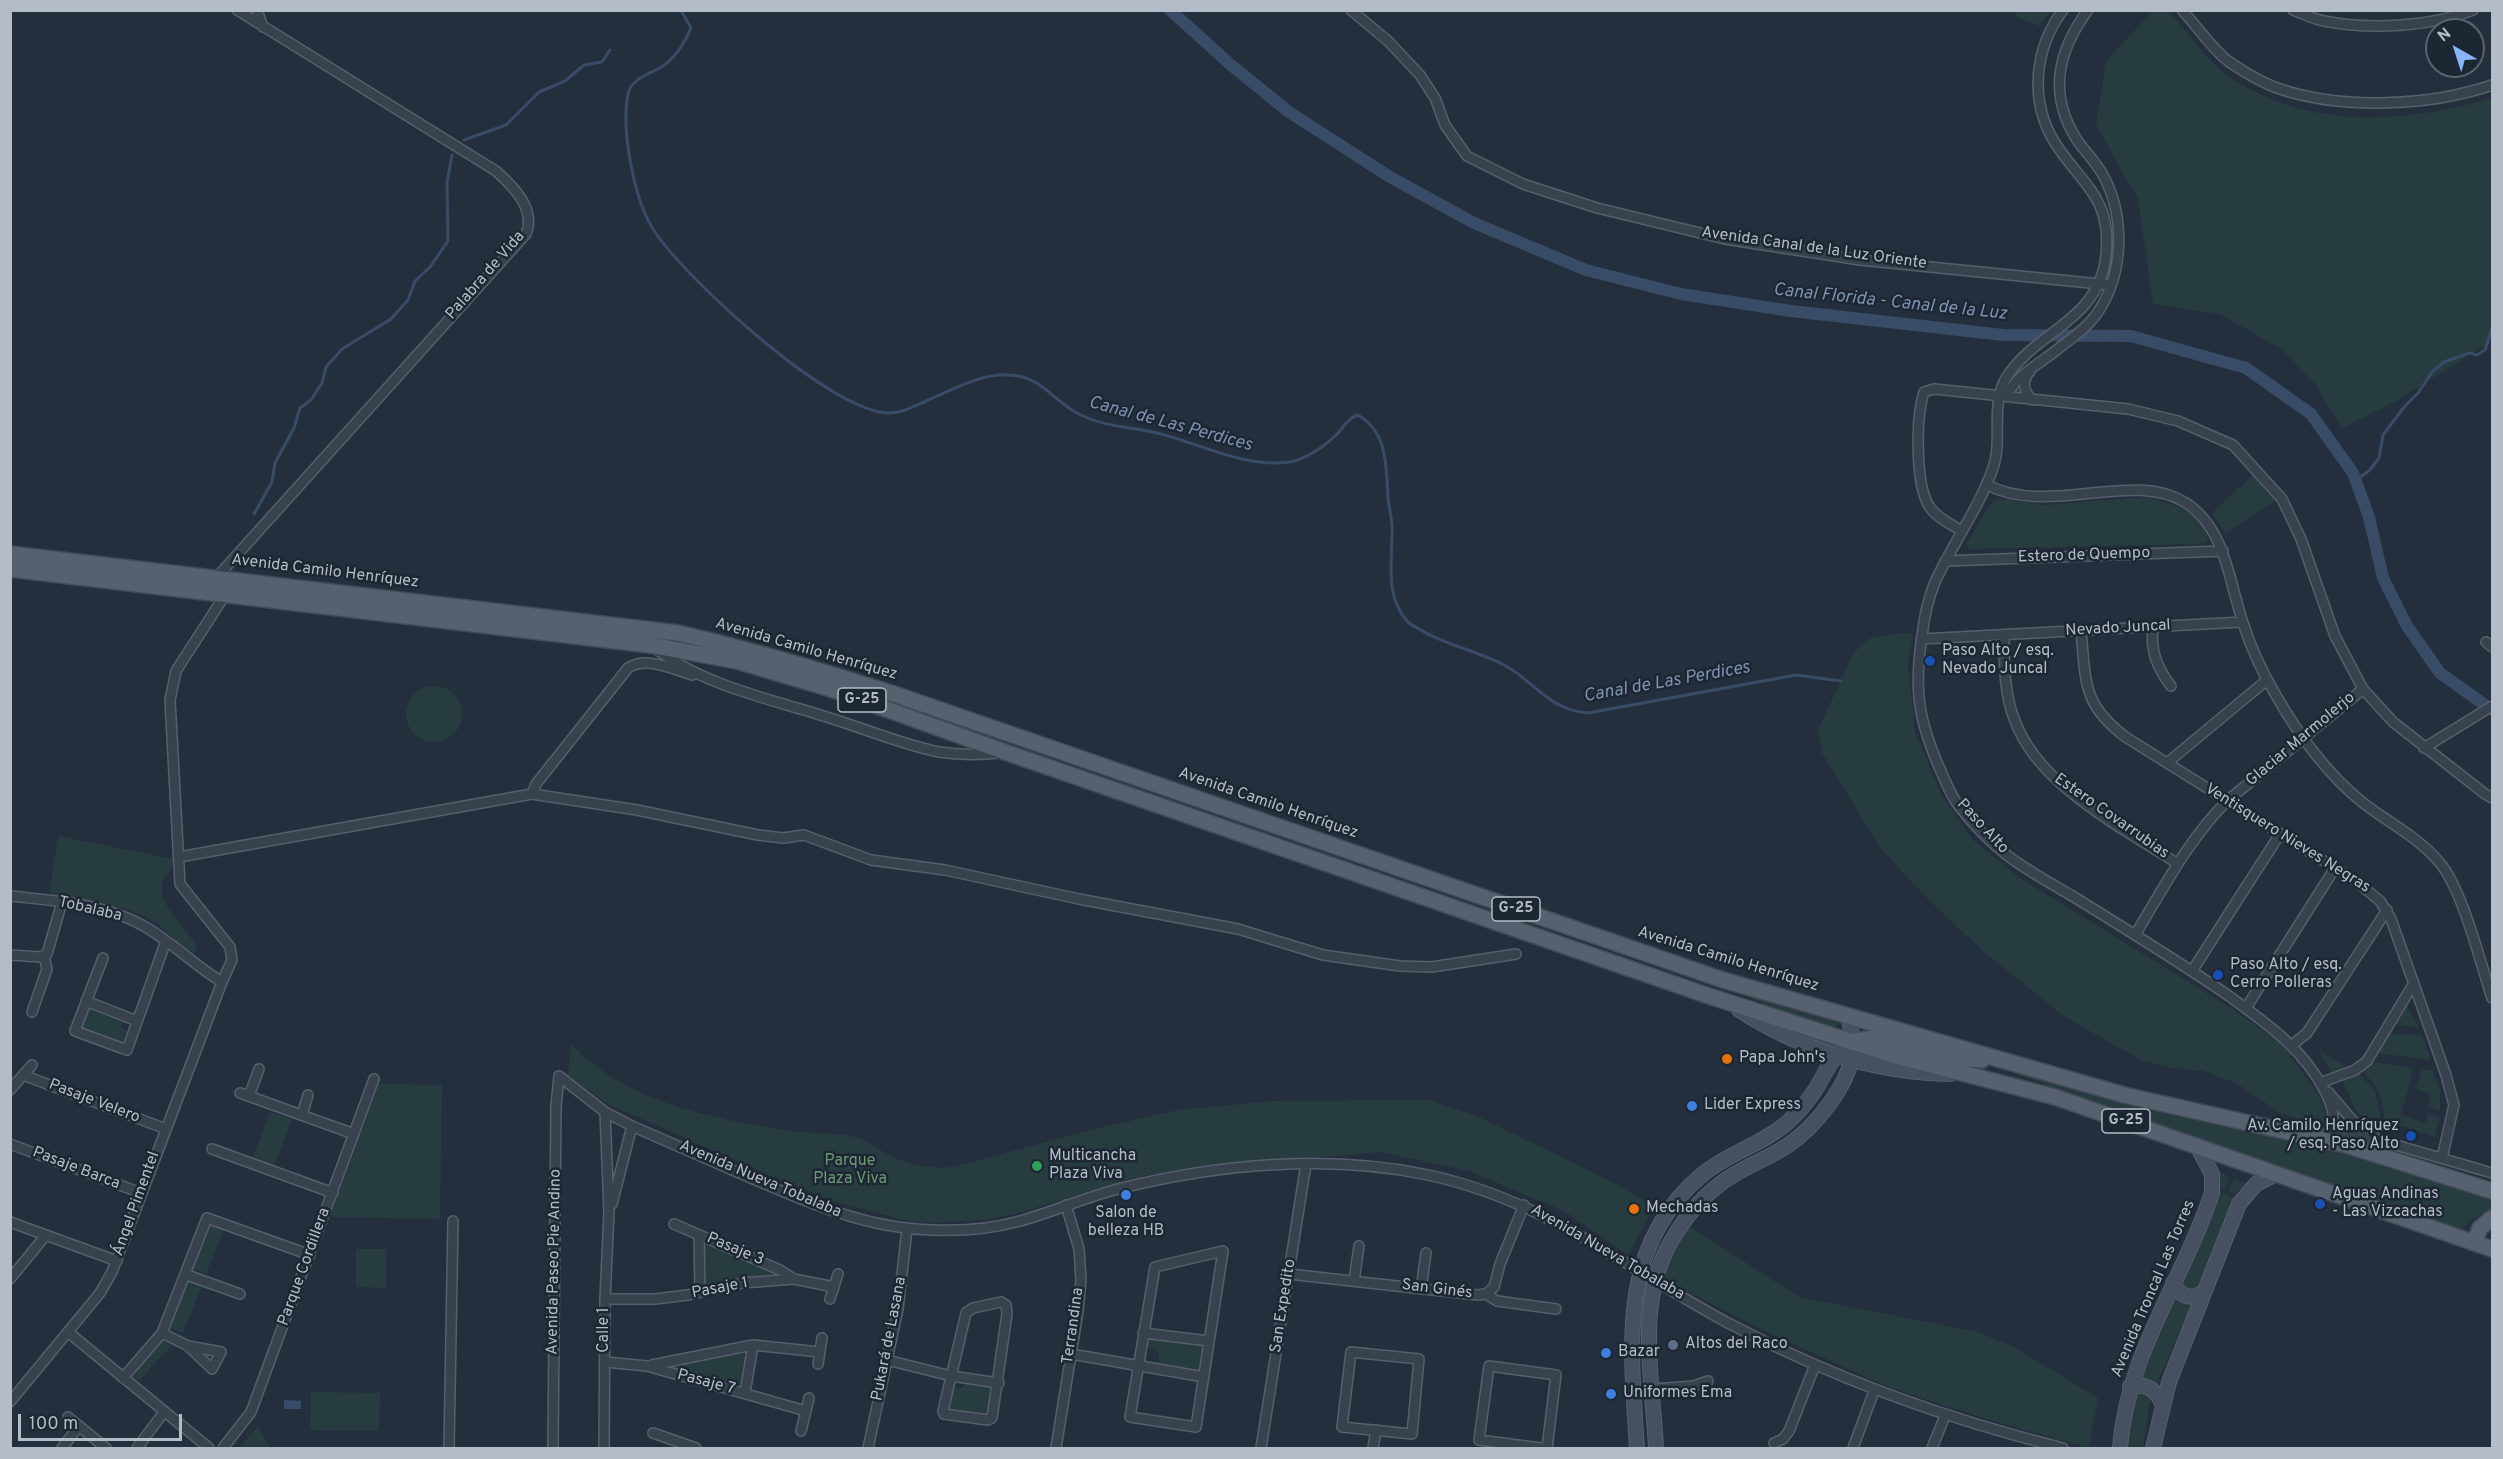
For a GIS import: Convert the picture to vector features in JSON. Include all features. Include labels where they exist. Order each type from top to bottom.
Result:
[{"type":"main road","name":"Avenida Camilo Henríquez","points":[[10,554],[678,633],[789,660],[894,694],[1723,980],[2164,1106],[2325,1136],[2493,1191]]},
{"type":"main road","name":"Avenida Camilo Henríquez","points":[[10,569],[650,645],[709,655],[796,678],[1728,1002],[1853,1042],[2032,1090],[2493,1249]]},
{"type":"main road","name":"Avenida Camilo Henríquez","points":[[1728,1002],[1779,1032],[1836,1054],[1919,1072],[1967,1074]]},
{"type":"main road","points":[[1656,1449],[1650,1324],[1656,1282],[1672,1239],[1698,1204],[1730,1177],[1789,1144],[1810,1127],[1826,1109],[1852,1058],[1853,1042],[1847,1015]]},
{"type":"main road","points":[[1637,1449],[1631,1325],[1634,1296],[1648,1247],[1659,1226],[1689,1186],[1716,1164],[1777,1131],[1796,1115],[1811,1096],[1836,1054],[1853,1042],[1874,1038],[1941,1056],[2003,1060]]},
{"type":"main road","points":[[1811,1096],[1821,1101],[1826,1109]]},
{"type":"main road","name":"Avenida Troncal Las Torres","points":[[2120,1449],[2130,1386],[2214,1186],[2211,1168],[2197,1146]]},
{"type":"main road","points":[[2154,1449],[2162,1403],[2202,1293],[2244,1196],[2256,1184],[2276,1174]]},
{"type":"main road","points":[[2474,1243],[2480,1228],[2493,1218]]},
{"type":"main road","points":[[2173,1282],[2177,1290],[2186,1296],[2196,1297],[2202,1293]]},
{"type":"main road","points":[[2130,1386],[2148,1386],[2158,1393],[2162,1403]]},
{"type":"street","name":"Palabra de Vida","points":[[217,577],[526,234],[529,226],[529,216],[519,195],[496,171],[237,10]]},
{"type":"street","points":[[257,10],[265,29]]},
{"type":"street","name":"Avenida Canal de la Luz Oriente","points":[[1351,10],[1388,41],[1420,75],[1435,98],[1445,125],[1467,156],[1523,184],[1597,208],[1725,239],[1860,260],[2110,285]]},
{"type":"street","points":[[2000,397],[2003,384],[2012,370],[2078,313],[2099,284],[2106,251],[2103,216],[2088,183],[2054,141],[2044,121],[2039,97],[2038,73],[2043,49],[2052,27],[2063,10]]},
{"type":"street","points":[[2000,397],[2008,392],[2021,376],[2075,336],[2098,312],[2110,285],[2118,249],[2115,206],[2098,165],[2079,142],[2065,117],[2060,93],[2060,70],[2066,47],[2088,10]]},
{"type":"street","points":[[2182,10],[2226,59],[2254,77],[2299,95],[2376,102],[2422,100],[2493,85]]},
{"type":"street","points":[[2293,10],[2322,21],[2386,26],[2418,22],[2473,10]]},
{"type":"street","points":[[2033,400],[2027,394],[2025,385],[2027,375],[2034,368]]},
{"type":"street","points":[[1962,531],[1930,508],[1922,493],[1918,467],[1921,402],[1924,392],[1934,389],[2128,409],[2178,421],[2232,445],[2282,499],[2301,539],[2335,636],[2363,689],[2393,722],[2489,796],[2493,803]]},
{"type":"street","name":"Paso Alto","points":[[2000,397],[1996,459],[1986,485],[1945,561],[1928,604],[1921,639],[1917,672],[1921,716],[1937,763],[1958,805],[2008,856],[2192,971],[2246,1008],[2292,1045],[2312,1069],[2334,1117],[2325,1136]]},
{"type":"street","points":[[1986,485],[2002,493],[2028,497],[2142,490],[2156,492],[2184,502],[2193,508],[2210,527],[2223,551],[2242,622],[2267,680],[2304,739],[2359,800],[2427,850],[2441,864],[2456,889],[2493,998]]},
{"type":"street","name":"Estero de Quempo","points":[[1945,561],[2223,551]]},
{"type":"street","name":"Ángel Pimentel","points":[[10,1402],[100,1293],[117,1260],[232,960],[230,947],[180,884],[177,869],[179,857],[170,700],[176,671],[225,595]]},
{"type":"street","name":"Nevado Juncal","points":[[1921,639],[2242,622]]},
{"type":"street","points":[[2153,627],[2153,653],[2171,686]]},
{"type":"street","name":"Ventisquero Nieves Negras","points":[[2081,631],[2088,691],[2095,708],[2108,724],[2373,893],[2387,910],[2415,983],[2454,1105],[2442,1158]]},
{"type":"street","name":"Estero Covarrubias","points":[[2004,634],[2004,668],[2014,721],[2044,770],[2066,790],[2178,864]]},
{"type":"street","points":[[650,645],[670,660],[714,682]]},
{"type":"street","points":[[532,794],[536,784],[614,684],[628,668],[636,663],[653,664],[938,752],[972,755],[1005,752]]},
{"type":"street","points":[[2167,763],[2267,680]]},
{"type":"street","name":"Glaciar Marmolerjo","points":[[2135,935],[2196,836],[2227,801],[2363,689]]},
{"type":"street","points":[[2424,748],[2493,706]]},
{"type":"street","points":[[179,857],[532,794],[637,810],[758,836],[783,838],[804,835],[871,860],[945,870],[1079,899],[1238,929],[1323,955],[1400,966],[1432,967],[1516,954]]},
{"type":"street","points":[[2192,971],[2280,834]]},
{"type":"street","points":[[2246,1008],[2335,868]]},
{"type":"street","name":"Tobalaba","points":[[10,896],[62,902],[114,913],[142,926],[166,941],[199,968],[222,982]]},
{"type":"street","points":[[32,1012],[47,969],[44,956],[50,948],[62,902]]},
{"type":"street","points":[[2292,1045],[2307,1033],[2387,910]]},
{"type":"street","points":[[103,958],[75,1031],[127,1050],[166,941]]},
{"type":"street","points":[[10,955],[44,956]]},
{"type":"street","points":[[2320,1083],[2355,1070],[2367,1061],[2415,983]]},
{"type":"street","points":[[86,1001],[137,1022]]},
{"type":"street","points":[[10,1090],[32,1065]]},
{"type":"street","points":[[259,1069],[244,1094],[354,1134]]},
{"type":"street","name":"Pasaje Velero","points":[[23,1076],[166,1129]]},
{"type":"street","name":"Avenida Nueva Tobalaba","points":[[559,1076],[605,1112],[632,1126],[822,1207],[868,1222],[907,1229],[951,1231],[994,1226],[1015,1222],[1114,1190],[1166,1178],[1306,1164],[1355,1165],[1420,1174],[1477,1188],[1524,1205],[1574,1230],[1656,1282],[1731,1324],[1815,1365],[1874,1391],[1945,1416],[2063,1449]]},
{"type":"street","name":"Avenida Paseo Pie Andino","points":[[553,1449],[556,1106],[559,1076]]},
{"type":"street","name":"Parque Cordillera","points":[[224,1449],[251,1412],[374,1079]]},
{"type":"street","name":"Paso Alto","points":[[2320,1083],[2359,1128],[2386,1142]]},
{"type":"street","points":[[302,1115],[308,1095]]},
{"type":"street","name":"Calle 1","points":[[604,1449],[605,1299],[609,1212],[605,1112]]},
{"type":"street","name":"Calle 1","points":[[609,1212],[632,1126]]},
{"type":"street","points":[[2325,1136],[2372,1138],[2493,1173]]},
{"type":"street","name":"Pasaje Barca","points":[[10,1144],[141,1193]]},
{"type":"street","points":[[212,1149],[333,1193]]},
{"type":"street","name":"San Expedito","points":[[1262,1449],[1306,1164]]},
{"type":"street","name":"Terrandina","points":[[1056,1449],[1079,1304],[1080,1273],[1076,1236],[1066,1205]]},
{"type":"street","name":"San Ginés","points":[[1289,1274],[1477,1295],[1486,1294],[1494,1287],[1500,1264],[1524,1205]]},
{"type":"street","points":[[123,1378],[162,1333],[187,1275],[207,1218],[310,1255]]},
{"type":"street","points":[[449,1449],[453,1221]]},
{"type":"street","points":[[10,1222],[117,1260]]},
{"type":"street","name":"Pasaje 3","points":[[675,1224],[780,1270],[794,1279]]},
{"type":"street","name":"Pukará de Lasana","points":[[868,1449],[898,1310],[907,1229]]},
{"type":"street","points":[[10,1279],[46,1235]]},
{"type":"street","points":[[699,1235],[700,1292]]},
{"type":"street","points":[[1354,1281],[1359,1246]]},
{"type":"street","points":[[1223,1251],[1209,1341],[1196,1427],[1130,1417],[1155,1267],[1223,1251]]},
{"type":"street","points":[[1420,1289],[1426,1253]]},
{"type":"street","points":[[830,1299],[838,1274]]},
{"type":"street","points":[[187,1275],[240,1294]]},
{"type":"street","name":"Pasaje 1","points":[[605,1299],[655,1299],[743,1283],[794,1279],[834,1287]]},
{"type":"street","points":[[1486,1294],[1497,1301],[1556,1309]]},
{"type":"street","points":[[1001,1302],[1006,1305],[1007,1314],[999,1383],[992,1418],[988,1420],[944,1414],[966,1313],[973,1308],[1001,1302]]},
{"type":"street","points":[[68,1332],[209,1449]]},
{"type":"street","points":[[162,1333],[188,1346]]},
{"type":"street","points":[[1143,1334],[1209,1341]]},
{"type":"street","points":[[818,1364],[822,1338]]},
{"type":"street","points":[[647,1366],[753,1345],[820,1352]]},
{"type":"street","points":[[745,1393],[753,1345]]},
{"type":"street","points":[[1351,1352],[1419,1359],[1412,1434],[1376,1430],[1342,1427],[1351,1352]]},
{"type":"street","points":[[1071,1354],[1204,1377]]},
{"type":"street","points":[[887,1360],[951,1376],[999,1383]]},
{"type":"street","name":"Pasaje 7","points":[[605,1362],[647,1366],[806,1411]]},
{"type":"street","points":[[1774,1443],[1787,1436],[1815,1365]]},
{"type":"street","points":[[1541,1449],[1479,1440],[1489,1366],[1556,1375],[1547,1449]]},
{"type":"street","points":[[1653,1389],[1694,1386],[1708,1381]]},
{"type":"street","points":[[1853,1449],[1874,1391]]},
{"type":"street","points":[[801,1431],[809,1398]]},
{"type":"street","points":[[137,1449],[164,1412]]},
{"type":"street","points":[[1932,1449],[1945,1416]]},
{"type":"street","points":[[68,1418],[106,1449]]},
{"type":"street","points":[[62,1449],[79,1426]]},
{"type":"street","points":[[1373,1449],[1376,1430]]},
{"type":"street","points":[[653,1433],[693,1448]]},
{"type":"green space","points":[[2017,10],[2051,11],[2040,26],[2014,16]]},
{"type":"green space","points":[[2154,10],[2168,11],[2223,72],[2254,91],[2286,105],[2319,113],[2354,117],[2389,117],[2458,107],[2492,98],[2492,341],[2396,401],[2342,428],[2314,383],[2283,350],[2220,314],[2153,304],[2138,199],[2096,125],[2106,61]]},
{"type":"green space","points":[[2253,475],[2275,501],[2226,533],[2212,513]]},
{"type":"green space","points":[[2147,497],[2174,505],[2190,514],[2208,537],[2205,542],[1969,549],[1966,543],[1985,513],[1998,499],[2046,505]]},
{"type":"green space","points":[[1913,634],[1908,664],[1915,732],[1942,796],[1972,839],[2020,878],[2229,1007],[2281,1043],[2321,1098],[2327,1121],[2317,1127],[2279,1112],[2236,1083],[2204,1071],[2173,1068],[2141,1060],[2065,1017],[1983,951],[1929,900],[1881,849],[1822,753],[1818,730],[1851,659],[1860,645],[1873,637]]},
{"type":"green space","points":[[428,686],[440,686],[450,690],[458,698],[462,714],[458,730],[450,738],[440,742],[428,742],[418,738],[410,730],[406,720],[406,708],[410,698],[418,690]]},
{"type":"green space","points":[[58,836],[173,859],[171,871],[162,879],[162,894],[168,908],[195,943],[197,950],[194,953],[188,950],[153,921],[129,910],[49,894]]},
{"type":"green space","points":[[1742,994],[1840,1024],[1832,1030],[1809,1023]]},
{"type":"green space","points":[[2407,1006],[2419,1028],[2396,1024]]},
{"type":"green space","points":[[91,1007],[124,1020],[121,1028],[127,1030],[121,1045],[82,1029]]},
{"type":"green space","points":[[2389,1034],[2422,1035],[2431,1060],[2377,1053]]},
{"type":"green space","name":"Parque Plaza Viva","points":[[571,1045],[618,1081],[681,1108],[770,1127],[856,1137],[903,1161],[936,1167],[953,1167],[1099,1128],[1178,1110],[1273,1101],[1428,1100],[1477,1116],[1616,1184],[1654,1207],[1628,1255],[1564,1211],[1469,1171],[1381,1152],[1187,1168],[1143,1176],[1014,1214],[984,1220],[931,1223],[907,1221],[833,1201],[608,1104],[568,1076]]},
{"type":"green space","points":[[2318,1050],[2348,1068],[2333,1074]]},
{"type":"green space","points":[[2372,1062],[2413,1068],[2401,1115],[2425,1123],[2428,1114],[2440,1118],[2435,1137],[2384,1120],[2378,1092],[2372,1081],[2361,1070]]},
{"type":"green space","points":[[2421,1070],[2432,1070],[2440,1092],[2440,1111],[2429,1106],[2431,1094],[2416,1089]]},
{"type":"green space","points":[[2015,1073],[2164,1114],[2333,1149],[2492,1196],[2492,1209],[2472,1219],[2461,1231],[2140,1121]]},
{"type":"green space","points":[[2358,1073],[2375,1090],[2381,1119],[2358,1115],[2343,1079]]},
{"type":"green space","points":[[379,1084],[442,1085],[440,1219],[330,1217]]},
{"type":"green space","points":[[270,1112],[292,1120],[273,1168],[252,1160]]},
{"type":"green space","points":[[2216,1170],[2230,1177],[2225,1190],[2220,1188]]},
{"type":"green space","points":[[2234,1179],[2247,1183],[2235,1194],[2228,1191]]},
{"type":"green space","points":[[2219,1191],[2235,1198],[2198,1286],[2189,1288],[2181,1283]]},
{"type":"green space","points":[[212,1221],[225,1226],[206,1274],[193,1269]]},
{"type":"green space","points":[[1689,1226],[1799,1297],[1978,1332],[2012,1346],[2098,1398],[2089,1448],[1983,1418],[1888,1387],[1767,1332],[1661,1278]]},
{"type":"green space","points":[[699,1234],[793,1277],[700,1289]]},
{"type":"green space","points":[[356,1249],[386,1249],[386,1288],[356,1287]]},
{"type":"green space","points":[[189,1280],[202,1285],[183,1333],[170,1328]]},
{"type":"green space","points":[[2174,1293],[2193,1300],[2156,1386],[2149,1379],[2136,1378]]},
{"type":"green space","points":[[1149,1339],[1203,1344],[1198,1373],[1158,1367],[1159,1353],[1153,1348],[1147,1348]]},
{"type":"green space","points":[[162,1340],[171,1346],[138,1382],[134,1377],[136,1372]]},
{"type":"green space","points":[[748,1353],[744,1386],[662,1368]]},
{"type":"green space","points":[[967,1383],[993,1387],[987,1418],[946,1412],[950,1389],[961,1388]]},
{"type":"green space","points":[[2137,1390],[2147,1394],[2150,1400],[2143,1448],[2125,1448],[2129,1420]]},
{"type":"green space","points":[[311,1392],[380,1393],[379,1431],[310,1430]]},
{"type":"green space","points":[[258,1426],[270,1448],[239,1448]]},
{"type":"water","points":[[284,1400],[301,1401],[301,1409],[284,1409]]},
{"type":"waterway","name":"Canal de Las Perdices","points":[[681,10],[691,28],[683,44],[667,63],[633,84],[628,94],[626,109],[628,146],[635,185],[641,203],[655,232],[697,281],[763,340],[798,368],[833,391],[864,407],[893,413],[911,408],[976,380],[1009,375],[1031,380],[1072,410],[1090,419],[1157,433],[1239,458],[1273,463],[1296,461],[1308,456],[1326,444],[1348,421],[1358,415],[1375,431],[1384,451],[1392,524],[1391,579],[1395,601],[1400,611],[1409,623],[1416,627],[1436,638],[1506,666],[1563,707],[1588,713],[1796,675],[1841,681]]},
{"type":"waterway","name":"Canal Florida - Canal de la Luz","points":[[1170,10],[1231,65],[1289,112],[1390,177],[1474,223],[1586,270],[1681,294],[1791,311],[2003,335],[2131,336],[2246,368],[2311,414],[2353,473],[2369,517],[2383,578],[2407,626],[2440,673],[2492,710]]},
{"type":"waterway","points":[[464,140],[506,125],[539,92],[565,81],[584,65],[602,62],[610,50]]},
{"type":"waterway","points":[[254,514],[272,482],[275,463],[294,428],[300,408],[311,400],[322,383],[326,367],[342,349],[391,319],[408,300],[415,281],[430,267],[448,241],[447,183],[452,155]]},
{"type":"waterway","points":[[2356,480],[2370,470],[2379,458],[2383,435],[2433,371],[2444,362],[2469,353],[2477,355],[2485,350],[2492,328]]},
{"type":"place","name":"Paso Alto / esq. Nevado Juncal","points":[[1930,661]]},
{"type":"place","name":"Paso Alto / esq. Cerro Polleras","points":[[2218,975]]},
{"type":"place","name":"Papa John's","points":[[1727,1059]]},
{"type":"place","name":"Lider Express","points":[[1692,1106]]},
{"type":"place","name":"Av. Camilo Henríquez / esq. Paso Alto","points":[[2411,1136]]},
{"type":"place","name":"Multicancha Plaza Viva","points":[[1037,1166]]},
{"type":"place","name":"Salon de belleza HB","points":[[1126,1195]]},
{"type":"place","name":"Aguas Andinas - Las Vizcachas","points":[[2320,1204]]},
{"type":"place","name":"Mechadas","points":[[1634,1209]]},
{"type":"place","name":"Altos del Raco","points":[[1673,1345]]},
{"type":"place","name":"Bazar","points":[[1606,1353]]},
{"type":"place","name":"Uniformes Ema","points":[[1611,1394]]}]
